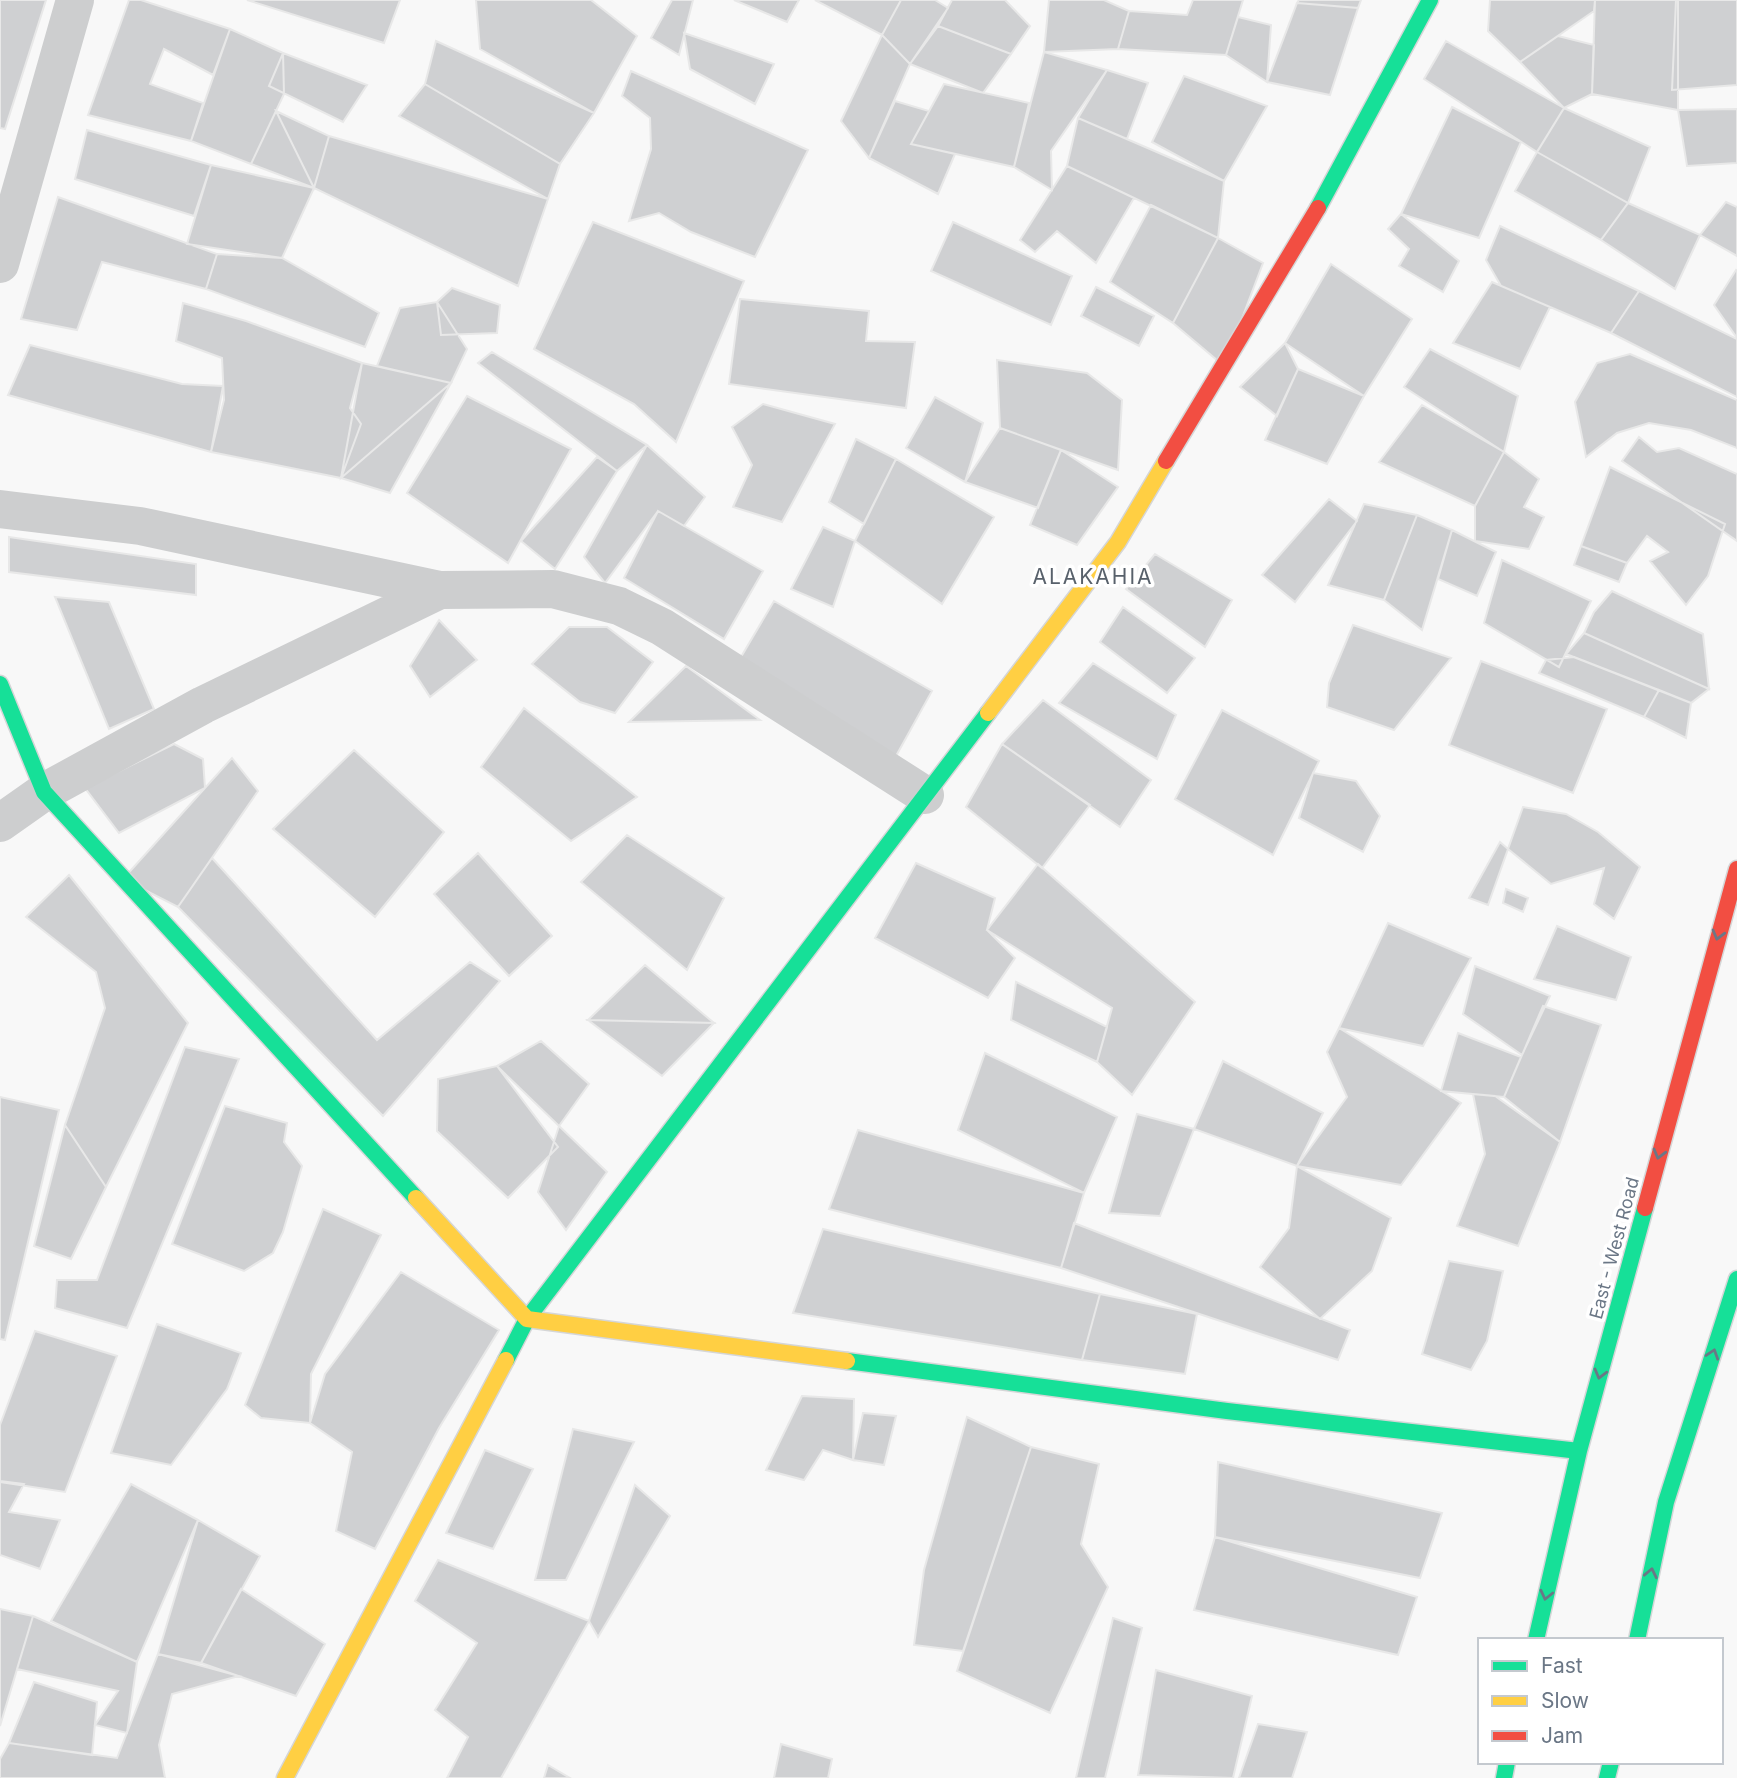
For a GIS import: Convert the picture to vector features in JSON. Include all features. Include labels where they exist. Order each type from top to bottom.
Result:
[{"type":"street","points":[[0,264],[75,0]]},
{"type":"street","points":[[285,1778],[527,1319],[1118,542],[1325,197],[1430,0]]},
{"type":"street","points":[[0,509],[140,526],[440,590],[553,589],[619,606],[662,626],[925,795]]},
{"type":"street","points":[[0,822],[44,792],[204,705],[440,590]]},
{"type":"street","points":[[0,684],[44,792],[527,1319],[1227,1411],[1579,1451]]},
{"type":"street","name":"East - West Road","points":[[1535,1638],[1579,1451],[1737,869]]},
{"type":"street","points":[[1637,1638],[1666,1502],[1737,1279]]},
{"type":"building","points":[[0,0],[46,0],[5,129],[0,128]]},
{"type":"building","points":[[129,0],[141,0],[230,29],[213,75],[164,49],[150,84],[203,103],[191,141],[88,115]]},
{"type":"building","points":[[247,0],[400,0],[384,43]]},
{"type":"building","points":[[476,0],[591,0],[637,36],[594,113],[480,49]]},
{"type":"building","points":[[672,0],[693,0],[679,55],[651,38]]},
{"type":"building","points":[[734,0],[799,0],[787,22]]},
{"type":"building","points":[[815,0],[901,0],[882,35]]},
{"type":"building","points":[[901,0],[935,0],[948,8],[910,64],[882,35]]},
{"type":"building","points":[[952,0],[1005,0],[1030,26],[1011,54],[938,26]]},
{"type":"building","points":[[1049,0],[1104,0],[1129,11],[1118,49],[1044,52]]},
{"type":"building","points":[[1193,0],[1243,0],[1226,55],[1118,49],[1129,11],[1187,15]]},
{"type":"building","points":[[1299,0],[1361,0],[1358,8],[1297,3]]},
{"type":"building","points":[[1490,0],[1595,0],[1594,11],[1520,62],[1488,31]]},
{"type":"building","points":[[1595,0],[1678,0],[1678,110],[1592,94]]},
{"type":"building","points":[[1676,0],[1737,0],[1737,85],[1672,90]]},
{"type":"building","points":[[1297,3],[1358,8],[1330,95],[1267,82]]},
{"type":"building","points":[[1238,17],[1271,25],[1267,82],[1226,55]]},
{"type":"building","points":[[938,26],[1011,54],[983,93],[910,64]]},
{"type":"building","points":[[230,29],[283,53],[284,94],[251,164],[191,141]]},
{"type":"building","points":[[684,33],[774,64],[755,104],[690,69]]},
{"type":"building","points":[[882,35],[910,64],[869,158],[841,121]]},
{"type":"building","points":[[1558,36],[1594,45],[1592,94],[1564,108],[1520,62]]},
{"type":"building","points":[[436,41],[594,113],[560,164],[425,84]]},
{"type":"building","points":[[1446,41],[1564,108],[1537,152],[1424,79]]},
{"type":"building","points":[[1044,52],[1107,70],[1051,151],[1052,190],[1014,167]]},
{"type":"building","points":[[283,53],[367,85],[343,122],[269,86]]},
{"type":"building","points":[[1107,70],[1148,83],[1127,139],[1078,118]]},
{"type":"building","points":[[631,71],[808,150],[755,257],[691,232],[659,213],[629,221],[651,149],[650,118],[622,96]]},
{"type":"building","points":[[1184,76],[1267,106],[1224,181],[1152,142]]},
{"type":"building","points":[[425,84],[560,164],[548,199],[399,116]]},
{"type":"building","points":[[944,84],[1029,103],[1014,167],[911,144]]},
{"type":"building","points":[[895,101],[929,111],[911,144],[955,154],[938,194],[869,158]]},
{"type":"building","points":[[1452,107],[1521,142],[1479,238],[1401,214]]},
{"type":"building","points":[[1564,108],[1650,147],[1628,203],[1537,152]]},
{"type":"building","points":[[1737,109],[1737,163],[1687,166],[1678,110]]},
{"type":"building","points":[[276,111],[329,136],[314,188]]},
{"type":"building","points":[[276,111],[314,188],[251,164]]},
{"type":"building","points":[[1078,118],[1224,181],[1218,238],[1067,166]]},
{"type":"building","points":[[87,130],[211,165],[194,216],[75,179]]},
{"type":"building","points":[[329,136],[548,199],[518,286],[314,188]]},
{"type":"building","points":[[1537,152],[1628,203],[1601,240],[1515,191]]},
{"type":"building","points":[[211,165],[314,188],[282,258],[187,244]]},
{"type":"building","points":[[1067,166],[1134,198],[1096,263],[1057,231],[1035,252],[1020,240]]},
{"type":"building","points":[[58,197],[217,254],[206,289],[102,262],[77,330],[21,319]]},
{"type":"building","points":[[1726,202],[1737,207],[1737,256],[1700,235]]},
{"type":"building","points":[[1628,203],[1700,235],[1675,289],[1601,240]]},
{"type":"building","points":[[1151,205],[1218,238],[1173,323],[1110,282]]},
{"type":"building","points":[[1401,214],[1459,261],[1443,292],[1399,266],[1409,249],[1388,229]]},
{"type":"building","points":[[593,222],[744,281],[676,442],[634,404],[534,349]]},
{"type":"building","points":[[953,222],[1072,276],[1051,325],[931,271]]},
{"type":"building","points":[[1500,226],[1639,291],[1611,333],[1501,286],[1486,260]]},
{"type":"building","points":[[1218,238],[1263,263],[1224,366],[1173,323]]},
{"type":"building","points":[[217,254],[282,258],[379,313],[365,347],[206,289]]},
{"type":"building","points":[[1331,264],[1412,319],[1364,396],[1285,343]]},
{"type":"building","points":[[1737,271],[1737,338],[1714,305]]},
{"type":"building","points":[[1492,282],[1550,307],[1520,369],[1453,343]]},
{"type":"building","points":[[1096,287],[1154,316],[1139,346],[1081,316]]},
{"type":"building","points":[[452,288],[500,305],[497,333],[441,335],[437,302]]},
{"type":"building","points":[[1639,291],[1737,339],[1737,397],[1611,333]]},
{"type":"building","points":[[740,299],[869,311],[866,341],[915,342],[906,408],[729,384]]},
{"type":"building","points":[[437,302],[467,349],[451,383],[377,366],[400,308]]},
{"type":"building","points":[[183,303],[246,321],[362,363],[350,408],[361,424],[341,478],[211,452],[224,400],[222,358],[176,341]]},
{"type":"building","points":[[1285,343],[1298,369],[1277,416],[1240,387]]},
{"type":"building","points":[[30,345],[182,384],[223,386],[211,452],[8,395]]},
{"type":"building","points":[[1430,349],[1518,396],[1504,452],[1404,387]]},
{"type":"building","points":[[492,352],[647,445],[617,471],[478,363]]},
{"type":"building","points":[[1630,354],[1737,400],[1737,448],[1691,430],[1649,423],[1617,433],[1586,457],[1575,402],[1597,363]]},
{"type":"building","points":[[997,360],[1087,373],[1122,400],[1118,470],[1000,428]]},
{"type":"building","points":[[362,363],[451,383],[341,478]]},
{"type":"building","points":[[1298,369],[1364,396],[1327,464],[1265,440]]},
{"type":"building","points":[[451,383],[390,493],[341,478]]},
{"type":"building","points":[[467,396],[571,449],[508,563],[407,493]]},
{"type":"building","points":[[935,397],[983,423],[965,482],[906,448]]},
{"type":"building","points":[[763,404],[835,424],[782,522],[733,507],[752,465],[732,427]]},
{"type":"building","points":[[1422,405],[1504,452],[1475,506],[1379,462]]},
{"type":"building","points":[[1000,428],[1061,450],[1038,508],[965,482]]},
{"type":"building","points":[[1639,437],[1657,452],[1679,448],[1737,474],[1737,541],[1622,461]]},
{"type":"building","points":[[856,439],[896,459],[864,524],[829,502]]},
{"type":"building","points":[[647,445],[705,497],[684,526],[658,511],[605,583],[584,557]]},
{"type":"building","points":[[1061,450],[1118,487],[1077,545],[1030,525]]},
{"type":"building","points":[[1504,452],[1539,479],[1524,507],[1544,517],[1529,549],[1475,541],[1475,506]]},
{"type":"building","points":[[597,457],[617,471],[555,569],[521,541]]},
{"type":"building","points":[[896,459],[994,517],[942,604],[855,541]]},
{"type":"building","points":[[1610,467],[1725,524],[1708,576],[1686,605],[1650,561],[1668,552],[1647,536],[1627,563],[1581,546]]},
{"type":"building","points":[[1329,499],[1357,521],[1295,602],[1262,575]]},
{"type":"building","points":[[1364,504],[1417,515],[1384,600],[1328,585]]},
{"type":"building","points":[[658,511],[763,571],[724,639],[624,578]]},
{"type":"building","points":[[1417,515],[1452,530],[1422,630],[1384,600]]},
{"type":"building","points":[[823,527],[855,541],[833,607],[791,589]]},
{"type":"building","points":[[1452,530],[1496,552],[1477,596],[1438,579]]},
{"type":"building","points":[[9,537],[196,564],[196,595],[9,572]]},
{"type":"building","points":[[1581,546],[1627,563],[1619,582],[1574,565]]},
{"type":"building","points":[[1155,554],[1232,600],[1205,647],[1126,589]]},
{"type":"building","points":[[1502,560],[1591,601],[1559,667],[1484,623]]},
{"type":"building","points":[[1612,591],[1703,634],[1709,689],[1584,633],[1594,612]]},
{"type":"building","points":[[55,597],[109,602],[154,709],[109,729]]},
{"type":"building","points":[[774,601],[932,691],[896,756],[741,657]]},
{"type":"building","points":[[1123,607],[1195,658],[1167,693],[1100,642]]},
{"type":"building","points":[[439,620],[477,660],[430,697],[410,666]]},
{"type":"building","points":[[1353,625],[1451,658],[1394,730],[1327,707],[1329,683]]},
{"type":"building","points":[[569,627],[607,627],[653,662],[615,713],[580,702],[532,664]]},
{"type":"building","points":[[1584,633],[1709,689],[1691,703],[1566,654]]},
{"type":"building","points":[[1574,657],[1659,690],[1644,717],[1539,673],[1546,660]]},
{"type":"building","points":[[1481,661],[1607,709],[1573,793],[1449,745]]},
{"type":"building","points":[[1093,663],[1176,715],[1157,759],[1059,703]]},
{"type":"building","points":[[686,666],[760,720],[629,722]]},
{"type":"building","points":[[1659,690],[1691,703],[1686,738],[1644,717]]},
{"type":"building","points":[[1043,700],[1151,780],[1120,827],[1002,744]]},
{"type":"building","points":[[524,708],[637,797],[571,841],[481,767]]},
{"type":"building","points":[[1222,710],[1319,761],[1273,855],[1175,799]]},
{"type":"building","points":[[174,744],[203,759],[205,788],[119,833],[85,788]]},
{"type":"building","points":[[1002,744],[1090,805],[1042,868],[966,807]]},
{"type":"building","points":[[354,750],[444,832],[375,917],[273,829]]},
{"type":"building","points":[[232,758],[258,791],[178,907],[123,879]]},
{"type":"building","points":[[1313,773],[1356,781],[1380,816],[1363,852],[1299,818]]},
{"type":"building","points":[[1523,807],[1566,814],[1598,832],[1640,867],[1614,919],[1594,904],[1604,868],[1551,884],[1508,849]]},
{"type":"building","points":[[627,835],[724,898],[687,970],[581,882]]},
{"type":"building","points":[[1500,842],[1508,849],[1488,905],[1469,898]]},
{"type":"building","points":[[478,853],[552,936],[509,976],[434,894]]},
{"type":"building","points":[[212,858],[377,1040],[470,962],[500,981],[383,1116],[178,907]]},
{"type":"building","points":[[916,863],[995,898],[987,930],[1015,958],[988,998],[875,938]]},
{"type":"building","points":[[1038,864],[1195,1002],[1132,1095],[1097,1062],[1112,1008],[987,930]]},
{"type":"building","points":[[69,875],[188,1023],[106,1187],[65,1125],[105,1008],[96,972],[26,917]]},
{"type":"building","points":[[1506,889],[1528,898],[1523,912],[1503,903]]},
{"type":"building","points":[[1388,923],[1471,958],[1423,1046],[1339,1028]]},
{"type":"building","points":[[1557,926],[1631,957],[1616,1000],[1534,979]]},
{"type":"building","points":[[645,965],[714,1023],[588,1020]]},
{"type":"building","points":[[1475,966],[1550,996],[1522,1055],[1463,1014]]},
{"type":"building","points":[[1016,982],[1107,1027],[1097,1062],[1011,1020]]},
{"type":"building","points":[[1543,1006],[1601,1025],[1560,1142],[1504,1097]]},
{"type":"building","points":[[588,1020],[714,1023],[662,1076]]},
{"type":"building","points":[[1339,1028],[1461,1103],[1401,1185],[1297,1166],[1347,1097],[1327,1052]]},
{"type":"building","points":[[1458,1033],[1521,1057],[1504,1097],[1441,1091]]},
{"type":"building","points":[[541,1041],[589,1084],[559,1126],[497,1066]]},
{"type":"building","points":[[185,1047],[239,1059],[127,1328],[55,1308],[57,1280],[97,1280]]},
{"type":"building","points":[[985,1053],[1117,1117],[1084,1193],[958,1130]]},
{"type":"building","points":[[1223,1061],[1323,1113],[1297,1166],[1194,1129]]},
{"type":"building","points":[[497,1066],[558,1147],[508,1198],[437,1131],[438,1079]]},
{"type":"building","points":[[1473,1094],[1495,1096],[1560,1142],[1518,1246],[1457,1226],[1485,1154]]},
{"type":"building","points":[[0,1097],[59,1110],[5,1340],[0,1339]]},
{"type":"building","points":[[225,1106],[287,1123],[284,1142],[302,1166],[283,1232],[273,1253],[244,1271],[172,1244]]},
{"type":"building","points":[[1137,1114],[1194,1129],[1160,1216],[1109,1213]]},
{"type":"building","points":[[65,1125],[106,1187],[71,1259],[34,1246]]},
{"type":"building","points":[[559,1126],[607,1172],[566,1230],[538,1192]]},
{"type":"building","points":[[858,1130],[1084,1193],[1061,1268],[829,1209]]},
{"type":"building","points":[[1297,1166],[1391,1218],[1372,1271],[1320,1319],[1260,1267],[1289,1228]]},
{"type":"building","points":[[323,1209],[381,1235],[311,1374],[310,1423],[261,1418],[245,1405]]},
{"type":"building","points":[[1074,1223],[1350,1330],[1338,1360],[1061,1268]]},
{"type":"building","points":[[823,1229],[1100,1294],[1082,1360],[793,1313]]},
{"type":"building","points":[[1449,1261],[1503,1271],[1487,1341],[1471,1370],[1422,1354]]},
{"type":"building","points":[[401,1272],[499,1330],[439,1428],[375,1549],[336,1531],[352,1452],[310,1423],[325,1374]]},
{"type":"building","points":[[1100,1294],[1197,1314],[1185,1374],[1082,1360]]},
{"type":"building","points":[[157,1324],[241,1353],[227,1389],[171,1465],[111,1453]]},
{"type":"building","points":[[35,1331],[117,1356],[65,1492],[0,1482],[0,1425]]},
{"type":"building","points":[[802,1396],[854,1399],[853,1460],[823,1450],[804,1480],[766,1470]]},
{"type":"building","points":[[863,1413],[896,1416],[884,1465],[853,1460]]},
{"type":"building","points":[[967,1417],[1031,1447],[963,1651],[914,1645],[924,1570]]},
{"type":"building","points":[[573,1429],[634,1442],[566,1580],[535,1580]]},
{"type":"building","points":[[1031,1447],[1099,1464],[1081,1544],[1108,1587],[1050,1713],[957,1671]]},
{"type":"building","points":[[485,1450],[533,1469],[493,1549],[446,1533]]},
{"type":"building","points":[[1218,1462],[1442,1513],[1420,1578],[1215,1537]]},
{"type":"building","points":[[0,1481],[24,1484],[9,1512],[60,1520],[40,1569],[0,1555]]},
{"type":"building","points":[[131,1484],[198,1520],[137,1662],[51,1621]]},
{"type":"building","points":[[635,1485],[670,1516],[598,1637],[589,1621]]},
{"type":"building","points":[[198,1520],[260,1556],[201,1663],[158,1654]]},
{"type":"building","points":[[1215,1537],[1417,1597],[1398,1655],[1194,1610]]},
{"type":"building","points":[[438,1560],[589,1621],[501,1778],[447,1778],[468,1737],[435,1710],[477,1643],[415,1601]]},
{"type":"building","points":[[241,1589],[325,1644],[296,1696],[201,1663]]},
{"type":"building","points":[[0,1609],[33,1616],[0,1726]]},
{"type":"building","points":[[33,1616],[137,1662],[127,1733],[95,1725],[118,1691],[17,1669]]},
{"type":"building","points":[[1113,1618],[1142,1628],[1105,1778],[1076,1778]]},
{"type":"building","points":[[158,1654],[239,1676],[172,1694],[159,1745],[165,1778],[0,1778],[0,1759],[9,1743],[117,1758]]},
{"type":"building","points":[[1156,1670],[1252,1696],[1233,1778],[1138,1775]]},
{"type":"building","points":[[34,1682],[97,1702],[92,1755],[9,1743]]},
{"type":"building","points":[[1258,1724],[1307,1732],[1292,1778],[1239,1778]]},
{"type":"building","points":[[781,1744],[832,1759],[828,1778],[774,1778]]},
{"type":"building","points":[[548,1765],[570,1778],[544,1778]]},
{"type":"traffic: fast","points":[[1318,208],[1430,0]]},
{"type":"traffic: fast","points":[[0,684],[44,792],[416,1198]]},
{"type":"traffic: fast","points":[[506,1360],[527,1319],[988,713]]},
{"type":"traffic: fast","points":[[1536,1638],[1579,1451],[1645,1208]]},
{"type":"traffic: fast","points":[[1637,1638],[1666,1502],[1737,1279]]},
{"type":"traffic: fast","points":[[847,1361],[1227,1411],[1579,1451]]},
{"type":"traffic: fast","points":[[1504,1778],[1507,1764]]},
{"type":"traffic: fast","points":[[1607,1778],[1610,1764]]},
{"type":"traffic: slow","points":[[988,713],[1118,542],[1166,461]]},
{"type":"traffic: slow","points":[[416,1198],[527,1319],[847,1361]]},
{"type":"traffic: slow","points":[[285,1778],[506,1360]]},
{"type":"traffic: jam","points":[[1166,461],[1318,208]]},
{"type":"traffic: jam","points":[[1645,1208],[1737,869]]},
{"type":"district","name":"ALAKAHIA","points":[[1093,576]]}]
